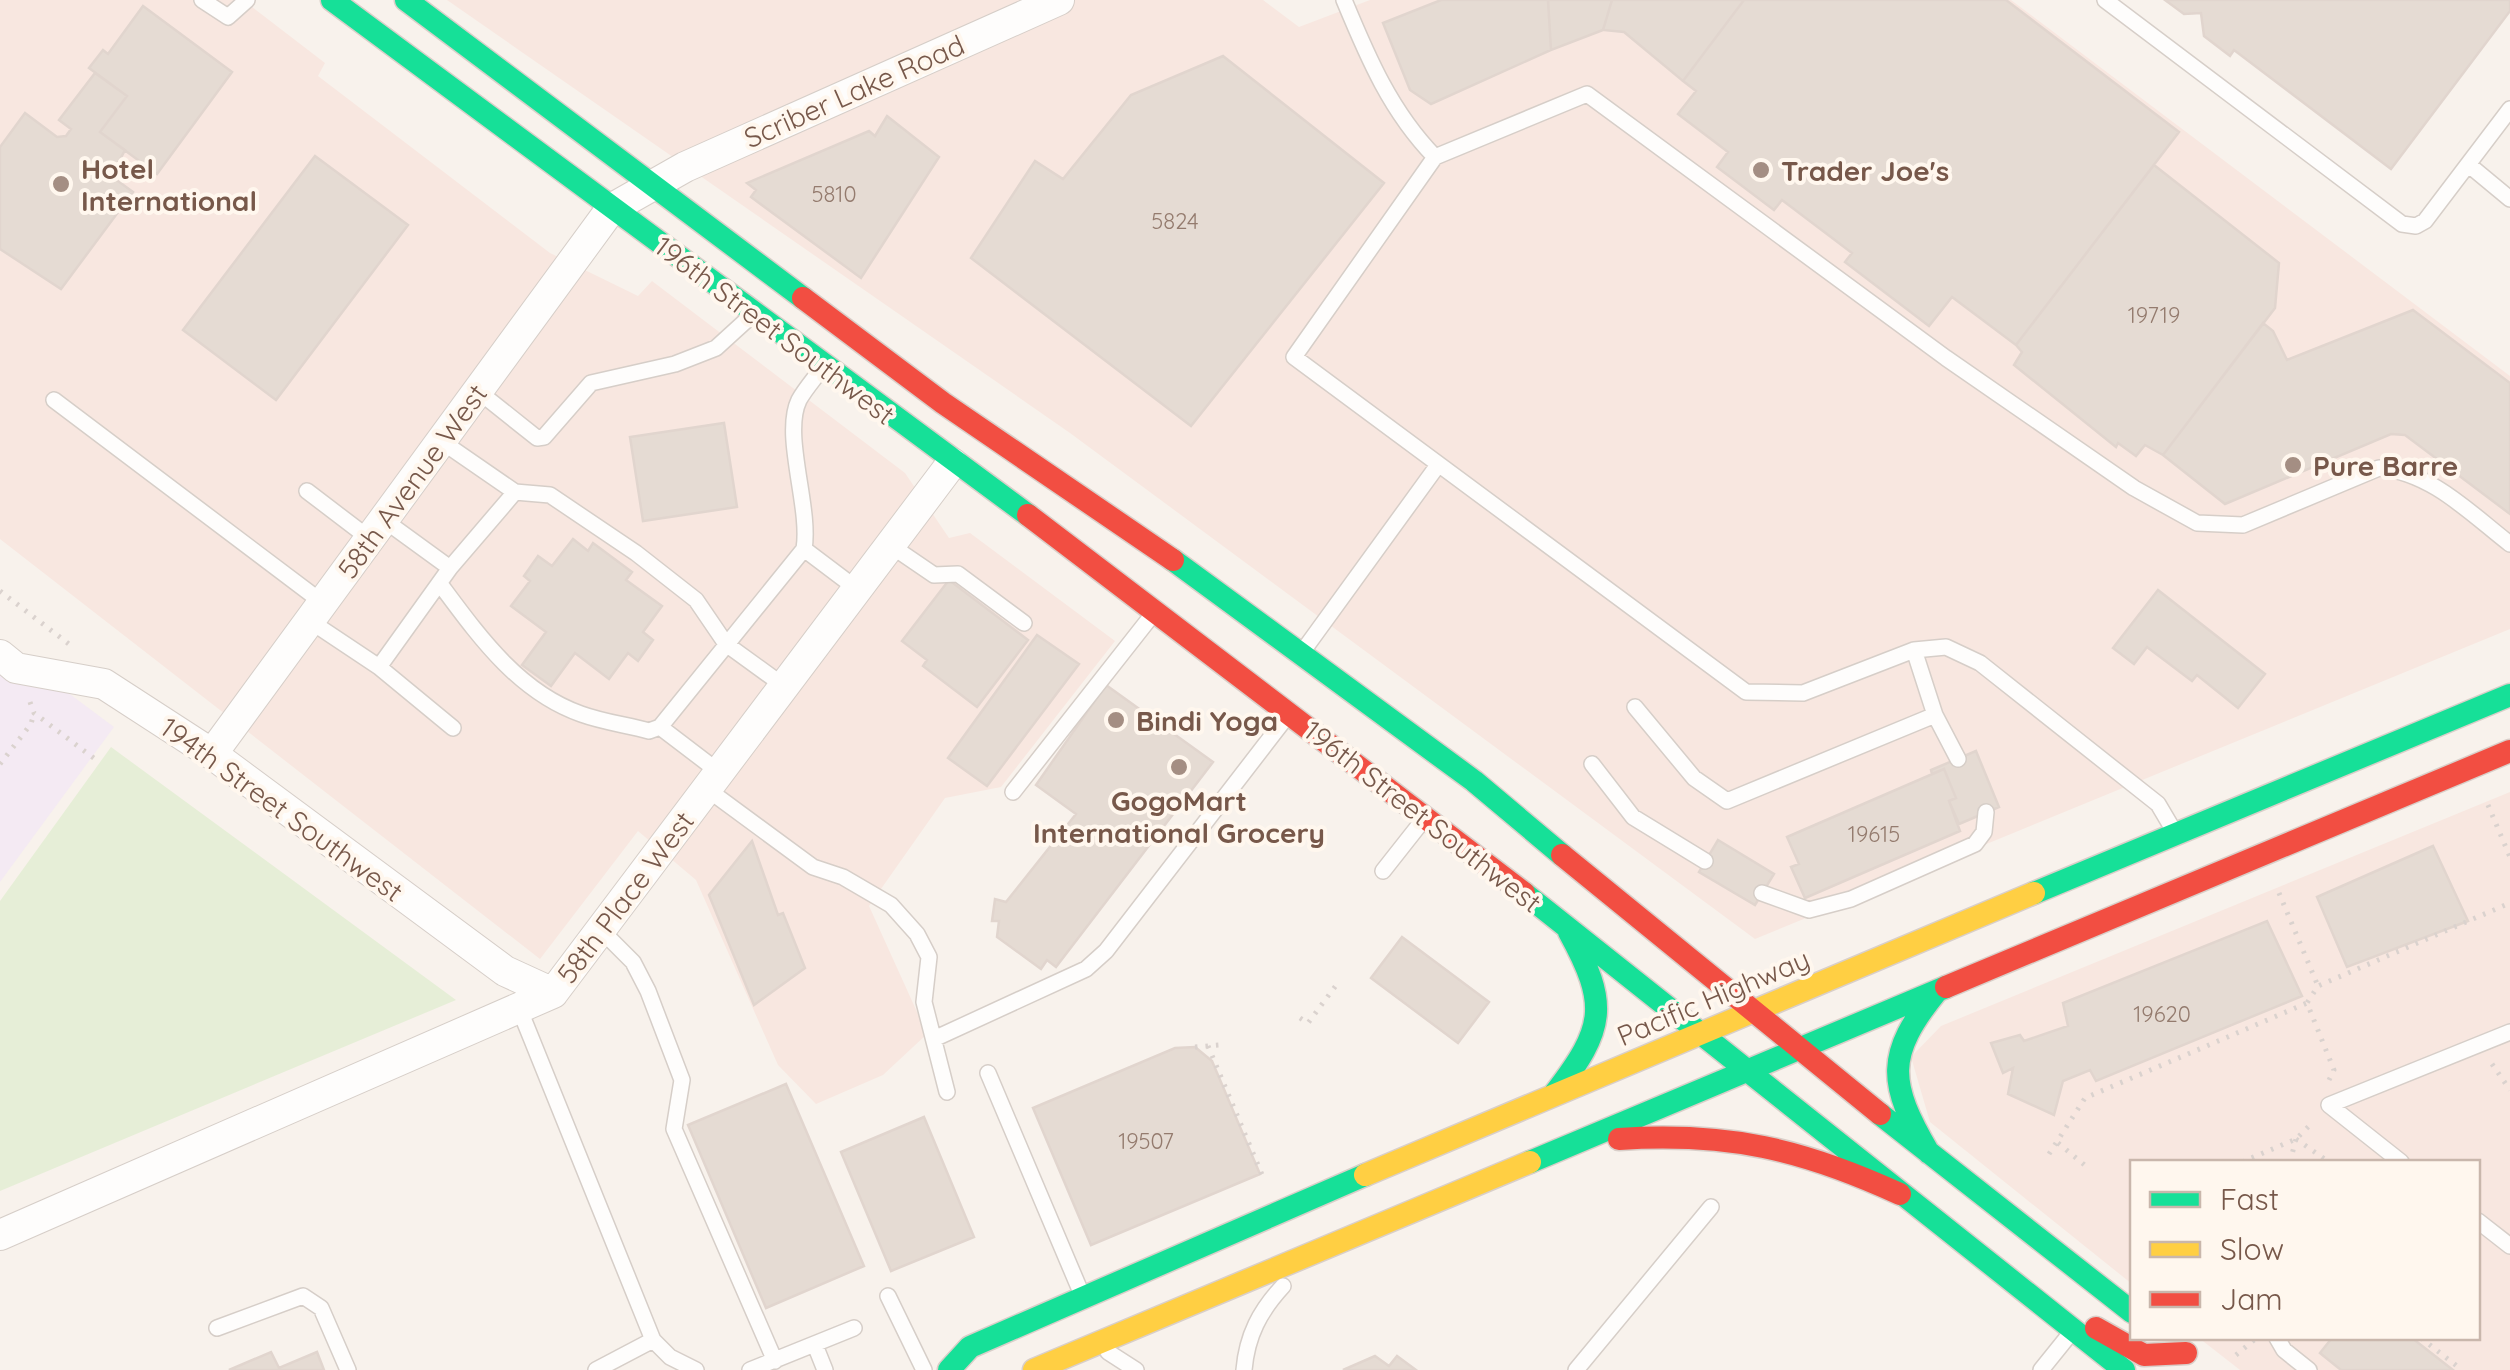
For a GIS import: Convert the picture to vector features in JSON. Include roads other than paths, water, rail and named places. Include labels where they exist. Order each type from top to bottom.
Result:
[{"type":"main road","name":"196th Street Southwest","points":[[332,0],[952,463],[1218,656],[1426,816],[2124,1370]]},
{"type":"main road","name":"196th Street Southwest","points":[[406,0],[930,393],[1474,781],[1752,1014],[2130,1310]]},
{"type":"main road","points":[[952,463],[966,454],[1017,471],[1030,462]]},
{"type":"main road","points":[[1218,656],[1270,666],[1301,654]]},
{"type":"main road","name":"Pacific Highway","points":[[949,1370],[970,1347],[1555,1093],[2510,696]]},
{"type":"main road","points":[[1034,1370],[1093,1357],[1314,1251],[1561,1146],[2504,759]]},
{"type":"main road","points":[[1555,1093],[1592,1044],[1602,1017],[1590,970],[1569,932]]},
{"type":"main road","points":[[1929,1153],[1904,1113],[1893,1075],[1900,1040],[1937,991]]},
{"type":"main road","points":[[1561,1146],[1670,1135],[1734,1137],[1822,1157],[1900,1194]]},
{"type":"main road","points":[[2072,1330],[2088,1324],[2144,1355],[2194,1360],[2169,1340]]},
{"type":"street","name":"Scriber Lake Road","points":[[650,184],[1054,1]]},
{"type":"street","points":[[611,209],[650,184]]},
{"type":"street","name":"58th Avenue West","points":[[212,754],[611,209]]},
{"type":"street","name":"58th Place West","points":[[0,1235],[553,993],[952,463]]},
{"type":"street","name":"194th Street Southwest","points":[[0,655],[16,668],[104,684],[212,754],[505,972],[553,993]]},
{"type":"lane","points":[[202,0],[228,17],[247,0]]},
{"type":"lane","points":[[1344,0],[1370,61],[1405,126],[1435,158]]},
{"type":"lane","points":[[2106,0],[2402,224],[2416,226],[2424,220],[2510,109]]},
{"type":"lane","points":[[2176,836],[2158,804],[1980,663],[1946,647],[1914,650],[1878,660],[1803,693],[1746,692],[1294,357],[1435,158],[1587,94],[1946,358],[2134,488],[2197,523],[2243,524],[2379,468],[2402,470],[2433,485],[2510,544]]},
{"type":"lane","points":[[2469,165],[2510,199]]},
{"type":"lane","points":[[478,392],[538,438],[544,437],[591,383],[676,364],[716,348],[753,314]]},
{"type":"lane","points":[[440,584],[509,670],[546,695],[579,714],[649,731],[660,727],[778,586],[804,549],[808,528],[795,426],[798,402],[823,367]]},
{"type":"lane","points":[[54,400],[316,612],[452,728]]},
{"type":"lane","points":[[442,441],[515,492],[550,495],[636,554],[696,600],[726,644],[784,686]]},
{"type":"lane","points":[[1301,654],[1438,465]]},
{"type":"lane","points":[[306,491],[450,568]]},
{"type":"lane","points":[[378,666],[450,568],[515,492]]},
{"type":"lane","points":[[890,545],[934,575],[958,574],[1024,622]]},
{"type":"lane","points":[[804,549],[857,590]]},
{"type":"lane","points":[[1014,792],[1156,611]]},
{"type":"lane","points":[[1914,650],[1935,715],[1958,759]]},
{"type":"lane","points":[[1634,707],[1694,778],[1727,801],[1935,715]]},
{"type":"lane","points":[[936,1038],[1086,969],[1106,951],[1290,712]]},
{"type":"lane","points":[[660,727],[713,780],[813,866],[891,904],[930,957],[924,1002],[947,1092]]},
{"type":"lane","points":[[1592,764],[1633,817],[1706,861]]},
{"type":"lane","points":[[1762,893],[1808,910],[1852,899],[1976,844],[1984,832],[1986,812]]},
{"type":"lane","points":[[1384,872],[1426,816]]},
{"type":"lane","points":[[601,930],[633,962],[648,990],[682,1080],[674,1129],[775,1361]]},
{"type":"lane","points":[[519,1008],[653,1340],[670,1356],[696,1370]]},
{"type":"lane","points":[[2399,1160],[2329,1106],[2510,1032]]},
{"type":"lane","points":[[988,1073],[1083,1297]]},
{"type":"lane","points":[[1576,1370],[1710,1207]]},
{"type":"lane","points":[[2480,1223],[2510,1246]]},
{"type":"lane","points":[[1244,1370],[1247,1342],[1264,1308],[1314,1251]]},
{"type":"lane","points":[[218,1328],[303,1296],[321,1308],[348,1370]]},
{"type":"lane","points":[[888,1296],[924,1370]]},
{"type":"lane","points":[[750,1370],[854,1328]]},
{"type":"lane","points":[[2041,1370],[2072,1330]]},
{"type":"lane","points":[[596,1370],[653,1340]]},
{"type":"lane","points":[[2279,1340],[2284,1350],[2309,1370]]},
{"type":"lane","points":[[815,1345],[825,1370]]},
{"type":"lane","points":[[1093,1357],[1136,1370]]},
{"type":"place","name":"Trader Joe's","points":[[1761,170]]},
{"type":"place","name":"Hotel International","points":[[61,184]]},
{"type":"place","name":"Pure Barre","points":[[2293,465]]},
{"type":"place","name":"Bindi Yoga","points":[[1116,720]]},
{"type":"place","name":"GogoMart International Grocery","points":[[1179,767]]}]
